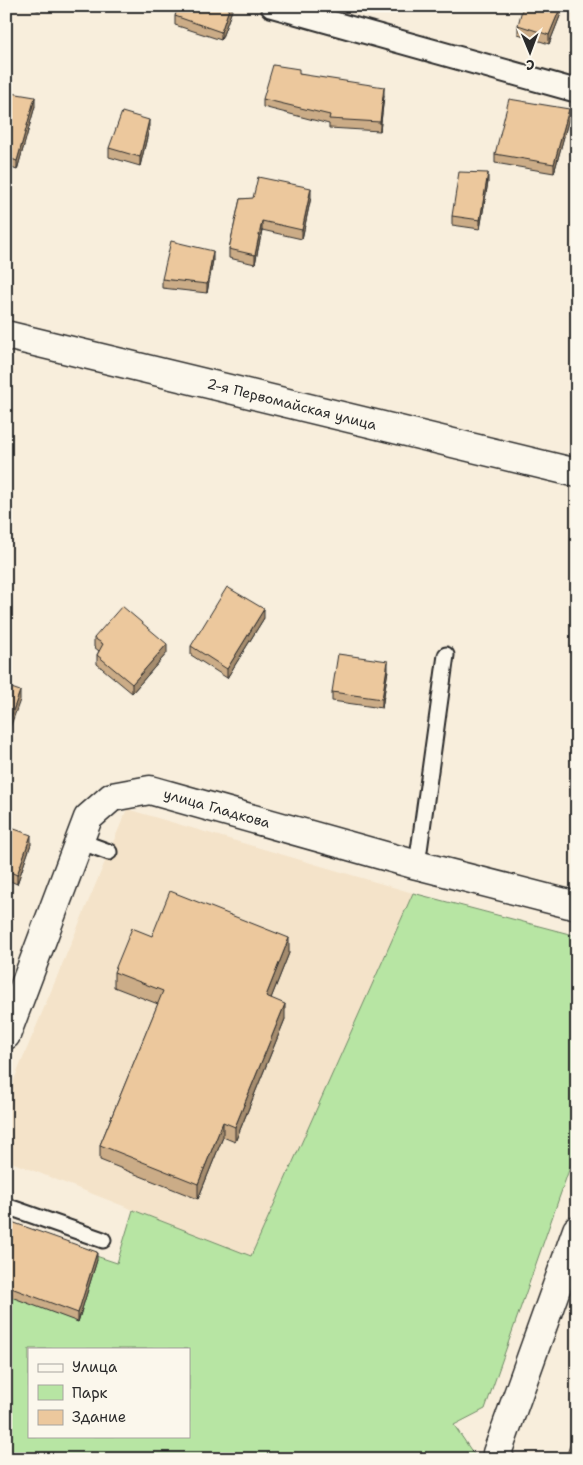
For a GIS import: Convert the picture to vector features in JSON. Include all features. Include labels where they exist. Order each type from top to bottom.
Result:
[{"type":"street","points":[[272,6],[577,91]]},
{"type":"street","name":"2-я Первомайская улица","points":[[6,335],[577,473]]},
{"type":"street","name":"улица Гладкова","points":[[6,1035],[88,818],[112,797],[150,790],[418,865],[577,906]]},
{"type":"street","points":[[500,1459],[498,1453],[577,1230]]},
{"type":"lane","points":[[418,865],[446,655]]},
{"type":"lane","points":[[79,841],[109,852]]},
{"type":"lane","points":[[6,1206],[103,1240]]},
{"type":"shaded area","points":[[127,809],[413,893],[251,1256],[6,1160],[6,1099]]},
{"type":"green space","points":[[413,893],[577,936],[577,1147],[485,1409],[454,1425],[477,1459],[6,1459],[6,1226],[117,1263],[133,1210],[251,1256]]},
{"type":"building","points":[[178,6],[230,6],[221,32],[175,16]]},
{"type":"building","points":[[523,6],[561,6],[549,35],[518,25]]},
{"type":"building","points":[[273,65],[299,69],[299,74],[384,87],[380,122],[329,119],[330,115],[263,99]]},
{"type":"building","points":[[11,93],[35,97],[17,161],[6,157],[6,109]]},
{"type":"building","points":[[509,99],[569,109],[554,164],[495,154]]},
{"type":"building","points":[[122,112],[149,120],[140,157],[109,148]]},
{"type":"building","points":[[459,172],[488,173],[480,220],[452,216]]},
{"type":"building","points":[[258,177],[311,188],[302,230],[262,221],[255,255],[229,249],[240,199],[253,198]]},
{"type":"building","points":[[171,241],[213,251],[207,284],[162,279]]},
{"type":"building","points":[[227,587],[264,609],[227,669],[191,646]]},
{"type":"building","points":[[122,606],[167,644],[132,684],[97,655],[103,644],[94,638]]},
{"type":"building","points":[[338,654],[388,661],[382,699],[332,692]]},
{"type":"building","points":[[6,686],[20,691],[6,730]]},
{"type":"building","points":[[6,826],[31,835],[17,875],[6,870]]},
{"type":"building","points":[[170,891],[289,938],[266,996],[285,1004],[235,1127],[223,1122],[198,1184],[100,1145],[163,991],[114,972],[132,928],[152,936]]},
{"type":"building","points":[[6,1220],[97,1252],[78,1313],[6,1286]]},
{"type":"building","points":[[577,1427],[577,1459],[565,1459]]}]
